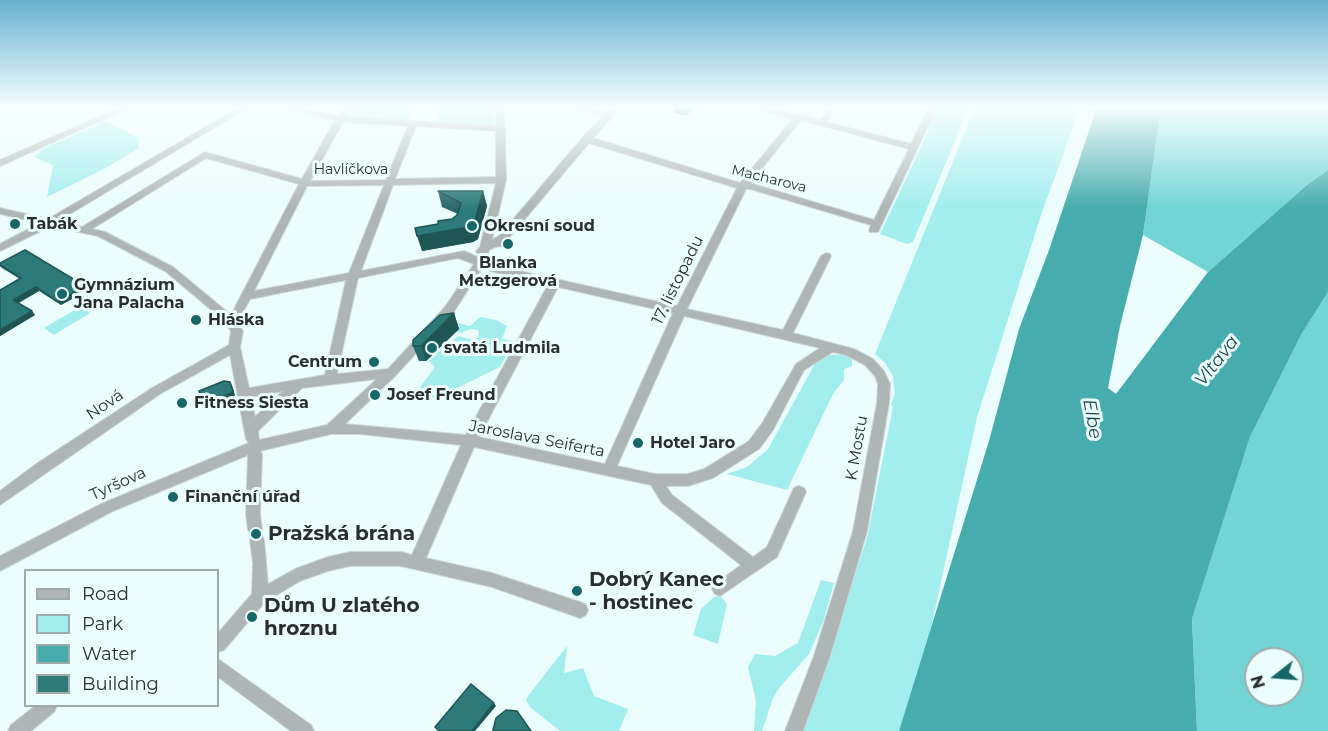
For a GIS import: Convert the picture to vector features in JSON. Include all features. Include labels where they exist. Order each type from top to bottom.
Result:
[{"type":"street","points":[[0,164],[51,141]]},
{"type":"street","points":[[0,248],[50,222],[187,141]]},
{"type":"street","points":[[232,323],[328,141]]},
{"type":"street","points":[[330,379],[353,276],[406,141]]},
{"type":"street","points":[[331,429],[391,373],[449,310],[477,267],[486,249],[501,180],[502,141]]},
{"type":"street","points":[[477,267],[584,141]]},
{"type":"street","name":"Macharova","points":[[593,141],[742,187],[747,191],[876,227],[913,147]]},
{"type":"street","name":"17. listopadu","points":[[609,470],[680,311],[742,187],[779,141]]},
{"type":"street","points":[[891,141],[913,147],[916,141]]},
{"type":"street","name":"Havlíčkova","points":[[86,229],[205,155],[304,183],[501,180]]},
{"type":"street","points":[[0,211],[101,234],[169,269],[200,292],[237,330],[234,347],[254,442],[253,515],[260,563],[260,597]]},
{"type":"street","points":[[489,228],[506,234]]},
{"type":"street","points":[[247,296],[486,249],[506,234]]},
{"type":"street","name":"K Mostu","points":[[458,255],[477,267],[555,282],[786,335],[858,355],[876,368],[884,384],[883,403],[860,531],[822,656],[794,731]]},
{"type":"street","points":[[786,335],[826,256]]},
{"type":"street","points":[[417,561],[470,441],[555,282]]},
{"type":"street","name":"Nová","points":[[0,499],[41,468],[156,391],[234,347]]},
{"type":"street","name":"Jaroslava Seiferta","points":[[254,442],[331,429],[360,429],[470,441],[655,480],[688,480],[708,474],[732,461],[754,445],[768,426],[800,367],[830,348]]},
{"type":"street","points":[[245,393],[330,379],[391,373]]},
{"type":"street","points":[[254,442],[299,384]]},
{"type":"street","name":"Tyršova","points":[[0,564],[108,507],[254,442]]},
{"type":"street","points":[[655,480],[667,499],[751,564]]},
{"type":"street","points":[[720,589],[751,564],[772,552],[799,492]]},
{"type":"street","points":[[219,643],[260,597],[295,576],[350,559],[417,561],[492,580],[580,610]]},
{"type":"street","points":[[219,668],[305,731]]},
{"type":"street","points":[[17,731],[46,707]]},
{"type":"green space","points":[[61,141],[138,141],[139,148],[102,170],[47,197],[53,165],[34,157],[45,148]]},
{"type":"green space","points":[[924,141],[955,141],[913,242],[907,244],[880,234]]},
{"type":"green space","points":[[961,141],[1068,141],[1042,212],[977,417],[925,655],[899,731],[803,731],[867,538],[893,407],[891,404],[895,394],[893,376],[885,363],[875,354]]},
{"type":"green space","points":[[80,307],[90,313],[54,335],[44,328]]},
{"type":"green space","points":[[480,317],[496,320],[507,326],[502,339],[514,341],[500,367],[457,388],[447,400],[415,394],[435,367],[429,361],[458,336],[473,340],[479,337],[478,330],[471,329],[459,333],[452,328],[457,323],[470,326]]},
{"type":"green space","points":[[829,355],[846,355],[852,358],[852,366],[844,369],[844,380],[833,394],[787,490],[727,474],[747,467],[768,449],[817,360]]},
{"type":"green space","points":[[821,580],[834,583],[823,622],[809,654],[773,698],[762,731],[754,731],[756,701],[748,667],[755,654],[775,656],[798,643]]},
{"type":"green space","points":[[720,595],[727,604],[718,644],[693,635],[701,609],[714,597]]},
{"type":"green space","points":[[567,646],[564,673],[583,668],[594,696],[628,709],[619,731],[560,731],[530,707],[526,700],[528,696]]},
{"type":"shaded area","points":[[1156,141],[1328,141],[1328,170],[1308,184],[1208,272],[1143,235]]},
{"type":"shaded area","points":[[1328,292],[1328,731],[1197,731],[1192,619],[1250,437],[1301,335]]},
{"type":"water","points":[[1086,141],[1156,141],[1143,235],[1120,326],[1108,388],[1116,394],[1208,272],[1308,184],[1328,170],[1328,292],[1301,335],[1250,437],[1192,619],[1197,731],[899,731],[989,441],[1019,329],[1049,250]]},
{"type":"building","points":[[438,191],[483,191],[474,224],[469,227],[417,236],[415,228],[438,224],[438,221],[452,219],[457,215],[461,203]]},
{"type":"building","name":"Gymnázium Jana Palacha","points":[[25,250],[85,286],[58,302],[36,287],[13,300],[32,311],[0,330],[0,290],[21,278],[0,263]]},
{"type":"building","points":[[454,313],[421,346],[413,346],[413,340],[440,315]]},
{"type":"building","points":[[224,381],[230,382],[233,391],[204,405],[199,391]]},
{"type":"building","points":[[471,684],[494,703],[472,731],[439,731],[435,727]]},
{"type":"building","points":[[506,710],[517,711],[531,731],[493,731],[496,718]]},
{"type":"place","name":"Tabák","points":[[15,224]]},
{"type":"place","name":"Okresní soud","points":[[472,226]]},
{"type":"place","name":"Blanka Metzgerová","points":[[508,244]]},
{"type":"place","name":"Gymnázium Jana Palacha","points":[[62,294]]},
{"type":"place","name":"Hláska","points":[[196,320]]},
{"type":"place","name":"svatá Ludmila","points":[[432,348]]},
{"type":"place","name":"Centrum","points":[[374,362]]},
{"type":"place","name":"Josef Freund","points":[[375,395]]},
{"type":"place","name":"Fitness Siesta","points":[[182,403]]},
{"type":"place","name":"Hotel Jaro","points":[[638,443]]},
{"type":"place","name":"Finanční úřad","points":[[173,497]]},
{"type":"place","name":"Pražská brána","points":[[256,534]]},
{"type":"place","name":"Dobrý Kanec - hostinec","points":[[577,591]]},
{"type":"place","name":"Dům U zlatého hroznu","points":[[252,617]]},
{"type":"water label","name":"Vltava","points":[[1217,361]]},
{"type":"water label","name":"Elbe","points":[[1092,419]]}]
